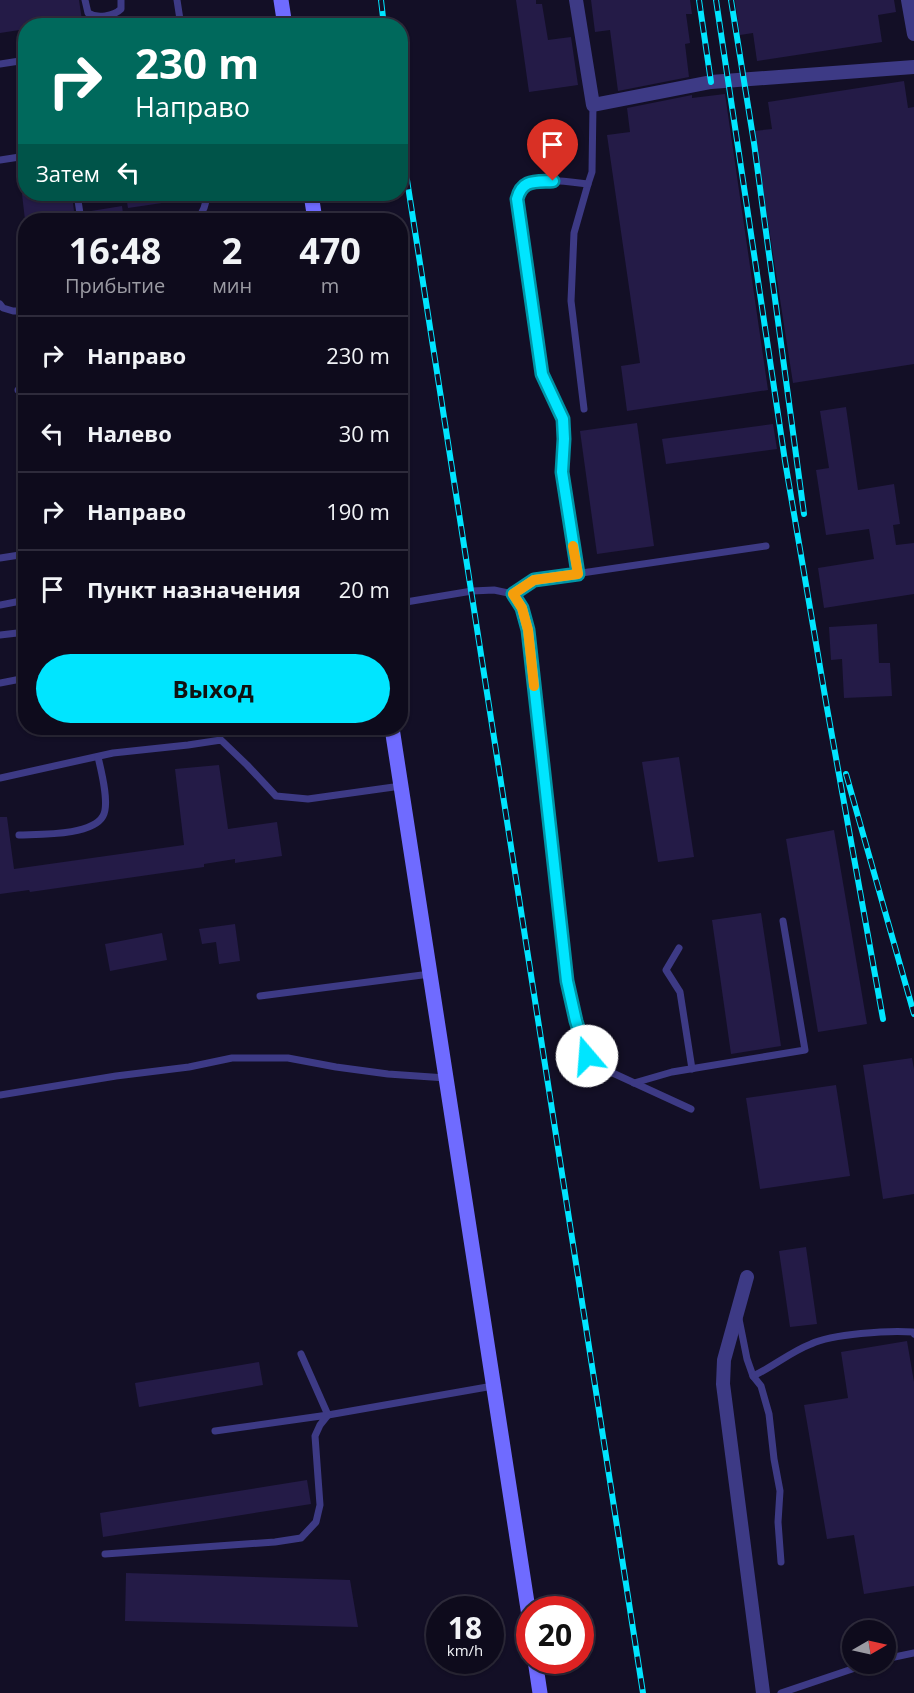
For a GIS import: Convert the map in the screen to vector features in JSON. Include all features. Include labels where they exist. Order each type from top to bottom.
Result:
[{"type":"main road","points":[[281,0],[284,18]]},
{"type":"main road","points":[[393,735],[526,1596]]},
{"type":"main road","points":[[537,1674],[540,1693]]},
{"type":"street","points":[[576,0],[593,105],[711,82],[914,67]]},
{"type":"street","points":[[908,0],[914,30]]},
{"type":"street","points":[[747,1277],[724,1360],[723,1384],[763,1693]]},
{"type":"lane","points":[[85,0],[88,13],[92,16],[117,13],[121,9],[121,0]]},
{"type":"lane","points":[[177,0],[180,18]]},
{"type":"lane","points":[[0,64],[18,61]]},
{"type":"lane","points":[[584,409],[571,301],[574,233],[592,172],[593,105]]},
{"type":"lane","points":[[0,160],[18,157]]},
{"type":"lane","points":[[578,574],[562,472],[563,419],[542,374],[517,199],[519,190],[528,183],[553,181],[588,184]]},
{"type":"lane","points":[[0,304],[3,308],[18,311]]},
{"type":"lane","points":[[513,594],[534,580],[766,546]]},
{"type":"lane","points":[[0,558],[18,555]]},
{"type":"lane","points":[[408,602],[472,591],[495,590],[513,594],[522,608],[528,630],[567,981],[587,1056],[604,1069],[691,1108]]},
{"type":"lane","points":[[0,605],[18,602]]},
{"type":"lane","points":[[0,635],[18,633]]},
{"type":"lane","points":[[0,683],[18,680]]},
{"type":"lane","points":[[0,778],[113,753],[221,740],[276,796],[308,799],[401,786]]},
{"type":"lane","points":[[19,835],[77,831],[92,826],[103,818],[104,783],[98,757]]},
{"type":"lane","points":[[634,1083],[692,1068],[805,1050],[783,921]]},
{"type":"lane","points":[[679,948],[666,970],[680,992],[692,1068]]},
{"type":"lane","points":[[260,996],[430,974]]},
{"type":"lane","points":[[0,1095],[189,1067],[231,1058],[288,1058],[388,1074],[446,1078]]},
{"type":"lane","points":[[737,1310],[747,1359],[753,1376],[761,1386],[769,1414],[780,1491],[778,1522],[781,1562]]},
{"type":"lane","points":[[753,1376],[768,1370],[812,1343],[895,1331],[913,1332],[914,1334]]},
{"type":"lane","points":[[301,1354],[328,1415]]},
{"type":"lane","points":[[215,1431],[328,1415],[493,1386]]},
{"type":"lane","points":[[105,1554],[275,1542],[301,1538],[316,1522],[320,1505],[315,1436],[328,1415]]},
{"type":"lane","points":[[896,1657],[914,1653]]},
{"type":"lane","points":[[781,1693],[842,1672]]},
{"type":"building","points":[[0,0],[79,0],[82,18],[18,18],[18,30],[0,33]]},
{"type":"building","points":[[516,0],[536,0],[536,4],[542,4],[548,40],[571,37],[578,85],[529,92]]},
{"type":"building","points":[[591,0],[690,0],[692,14],[686,14],[690,43],[685,44],[689,77],[618,91],[610,30],[595,32]]},
{"type":"building","points":[[735,0],[894,0],[896,12],[878,15],[882,42],[757,61],[753,33],[740,35]]},
{"type":"building","points":[[904,81],[908,108],[914,107],[914,364],[793,383],[754,131],[772,129],[768,102]]},
{"type":"building","points":[[725,94],[768,390],[627,411],[621,366],[640,363],[607,135],[630,132],[627,108],[692,95],[692,98]]},
{"type":"building","points":[[23,201],[73,201],[74,213],[24,213]]},
{"type":"building","points":[[127,201],[162,201],[162,203],[128,208]]},
{"type":"building","points":[[122,206],[123,213],[85,213]]},
{"type":"building","points":[[846,407],[858,490],[894,484],[900,524],[893,525],[896,545],[914,543],[914,594],[824,608],[818,568],[874,559],[869,529],[826,535],[816,470],[829,468],[820,411]]},
{"type":"building","points":[[637,423],[654,546],[597,554],[580,431]]},
{"type":"building","points":[[773,424],[777,449],[666,464],[662,439]]},
{"type":"building","points":[[877,624],[879,663],[890,663],[892,696],[844,698],[842,659],[831,660],[829,627]]},
{"type":"building","points":[[679,757],[694,857],[658,862],[642,762]]},
{"type":"building","points":[[219,765],[228,829],[277,822],[282,856],[235,863],[235,859],[204,864],[204,867],[30,892],[29,890],[0,894],[0,817],[7,817],[14,869],[184,845],[175,769]]},
{"type":"building","points":[[834,830],[867,1024],[818,1032],[786,839]]},
{"type":"building","points":[[761,913],[781,1046],[731,1054],[712,920]]},
{"type":"building","points":[[235,924],[240,961],[219,964],[216,942],[202,944],[199,929]]},
{"type":"building","points":[[162,933],[167,960],[110,971],[105,944]]},
{"type":"building","points":[[912,1058],[914,1069],[914,1194],[883,1199],[863,1065]]},
{"type":"building","points":[[836,1085],[850,1176],[760,1189],[746,1098]]},
{"type":"building","points":[[806,1247],[817,1324],[790,1327],[779,1251]]},
{"type":"building","points":[[907,1341],[914,1382],[914,1586],[864,1594],[854,1535],[827,1539],[804,1405],[848,1398],[841,1352]]},
{"type":"building","points":[[259,1362],[263,1385],[139,1407],[135,1383]]},
{"type":"building","points":[[307,1480],[311,1504],[103,1537],[100,1513]]},
{"type":"building","points":[[126,1573],[350,1580],[358,1627],[125,1621]]},
{"type":"railway","points":[[381,0],[383,18]]},
{"type":"railway","points":[[699,0],[711,82]]},
{"type":"railway","points":[[716,0],[785,461],[883,1019]]},
{"type":"railway","points":[[731,0],[754,143],[804,514]]},
{"type":"railway","points":[[408,186],[643,1693]]},
{"type":"railway","points":[[846,774],[914,1014]]},
{"type":"slow traffic","points":[[534,686],[528,630],[522,608],[513,594],[534,580],[578,574],[573,546]]},
{"type":"route","points":[[553,181],[528,183],[519,190],[517,199],[542,374],[563,419],[562,472],[578,574],[534,580],[513,594],[522,608],[528,630],[567,981],[587,1056]]}]
